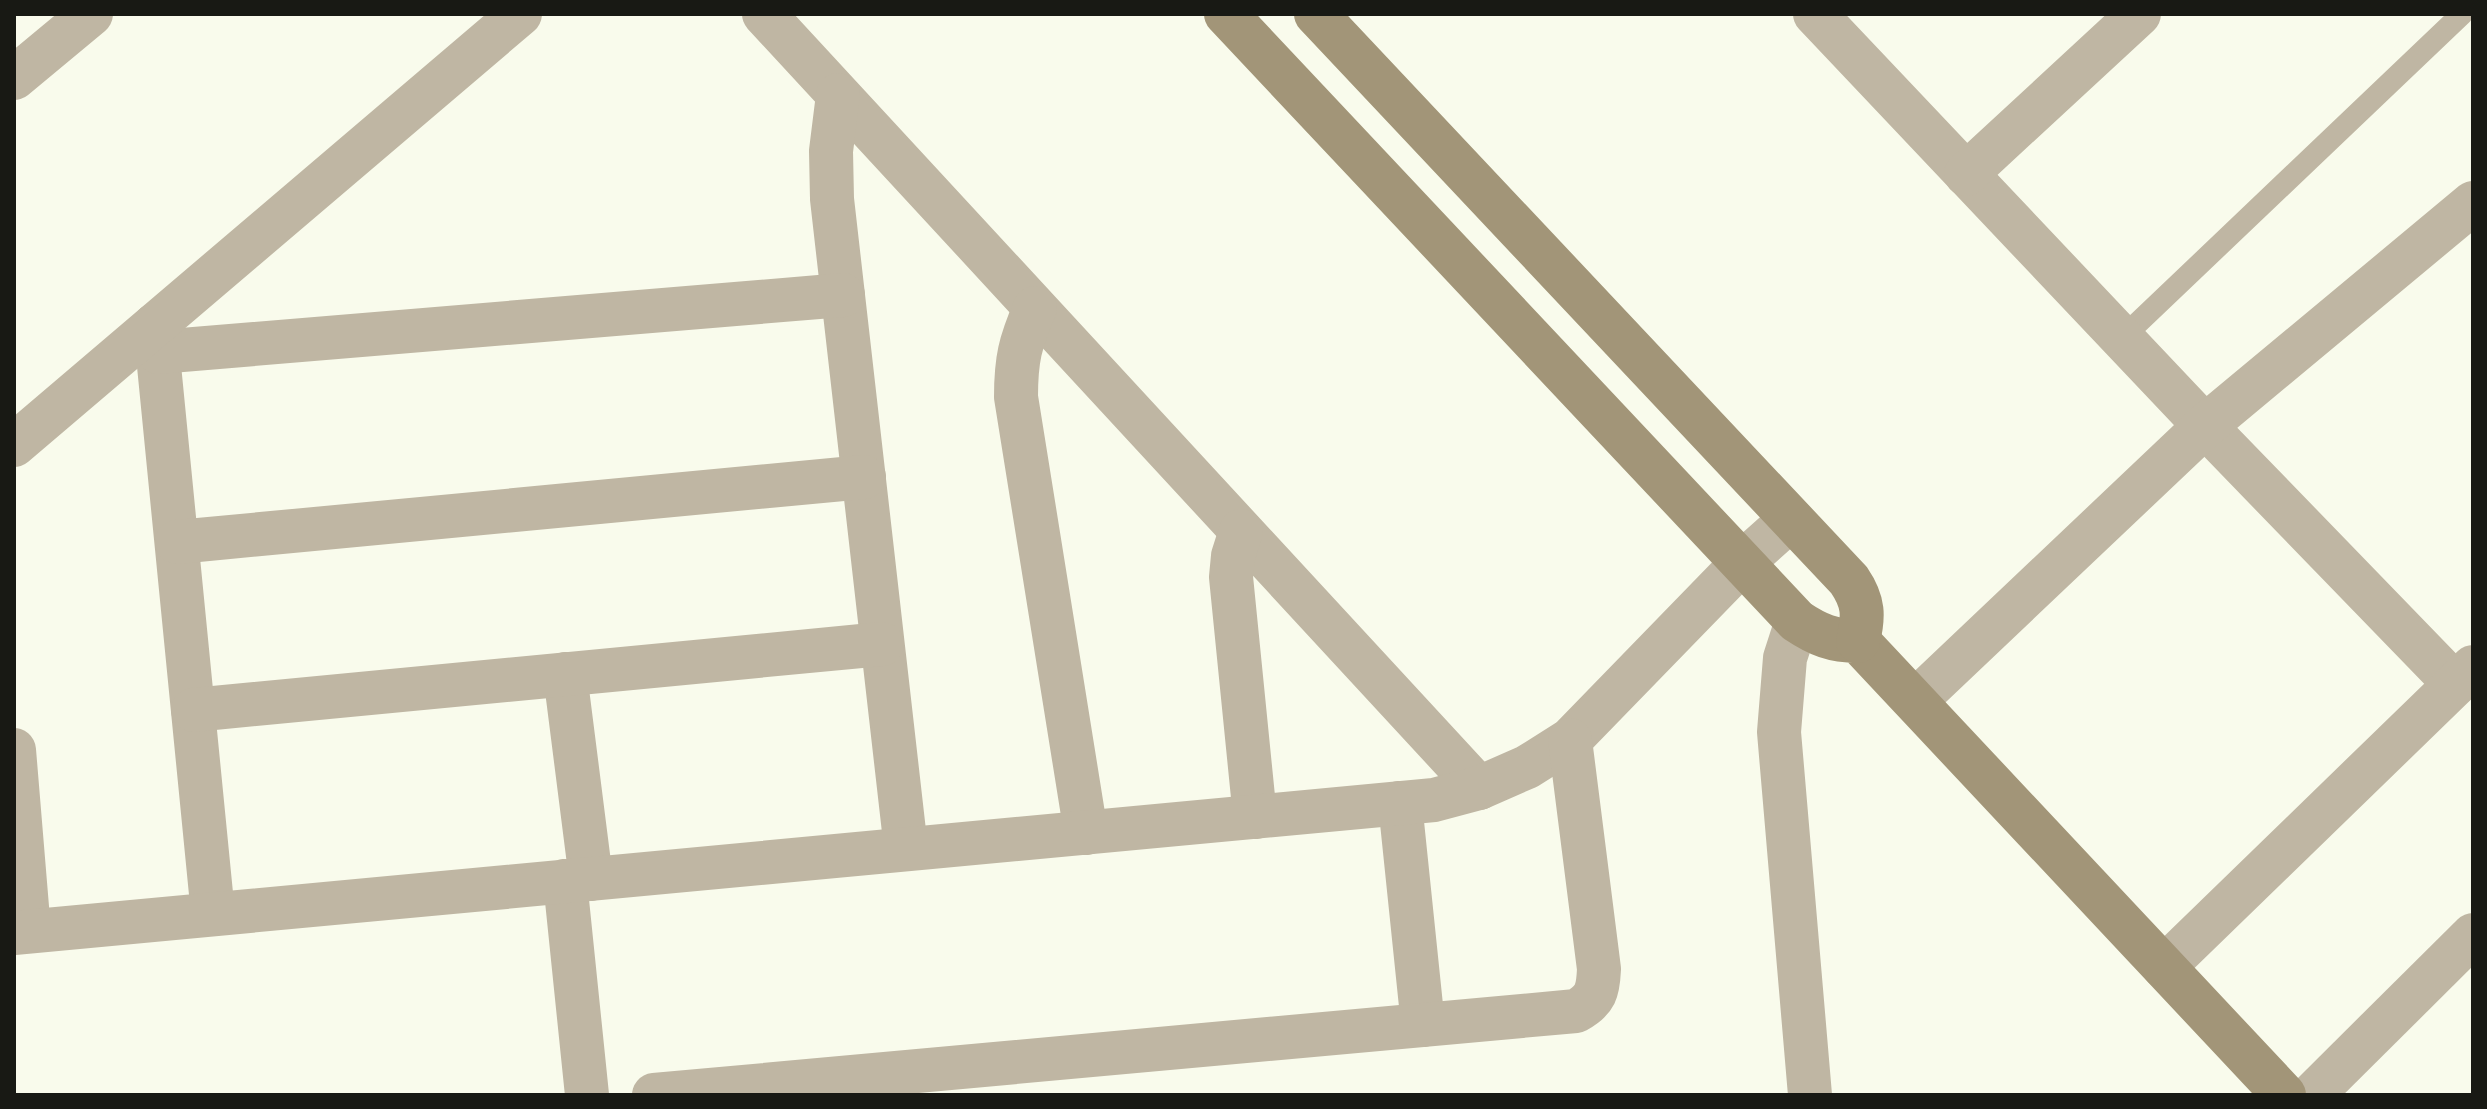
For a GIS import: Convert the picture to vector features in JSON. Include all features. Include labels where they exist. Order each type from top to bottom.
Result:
[{"type":"main road","points":[[1226,14],[1797,621],[1837,641],[1858,641],[2284,1095]]},
{"type":"main road","points":[[1316,14],[1849,580],[1860,596],[1864,615],[1858,641]]},
{"type":"street","points":[[14,78],[91,14]]},
{"type":"street","points":[[14,445],[157,339],[520,14]]},
{"type":"street","points":[[764,14],[1479,788]]},
{"type":"street","points":[[1815,14],[2205,426],[2464,675],[2164,967]]},
{"type":"street","points":[[1966,174],[2128,18]]},
{"type":"street","points":[[838,95],[831,151],[832,199],[906,849]]},
{"type":"street","points":[[1915,701],[2205,426],[2473,203]]},
{"type":"street","points":[[157,339],[843,295]]},
{"type":"street","points":[[1035,308],[1020,343],[1016,397],[1086,833]]},
{"type":"street","points":[[157,339],[213,914]]},
{"type":"street","points":[[177,542],[864,477]]},
{"type":"street","points":[[14,750],[21,932],[1434,800],[1479,788],[1527,767],[1570,740],[1743,562],[1791,519]]},
{"type":"street","points":[[1241,531],[1233,556],[1231,577],[1255,817]]},
{"type":"street","points":[[1797,621],[1785,658],[1779,732],[1810,1095]]},
{"type":"street","points":[[193,710],[882,644]]},
{"type":"street","points":[[565,674],[587,1095]]},
{"type":"street","points":[[654,1095],[1576,1011],[1592,1003],[1598,990],[1599,969],[1570,740]]},
{"type":"street","points":[[1400,803],[1423,1025]]},
{"type":"street","points":[[2312,1095],[2473,935]]},
{"type":"lane","points":[[2122,338],[2462,14]]}]
